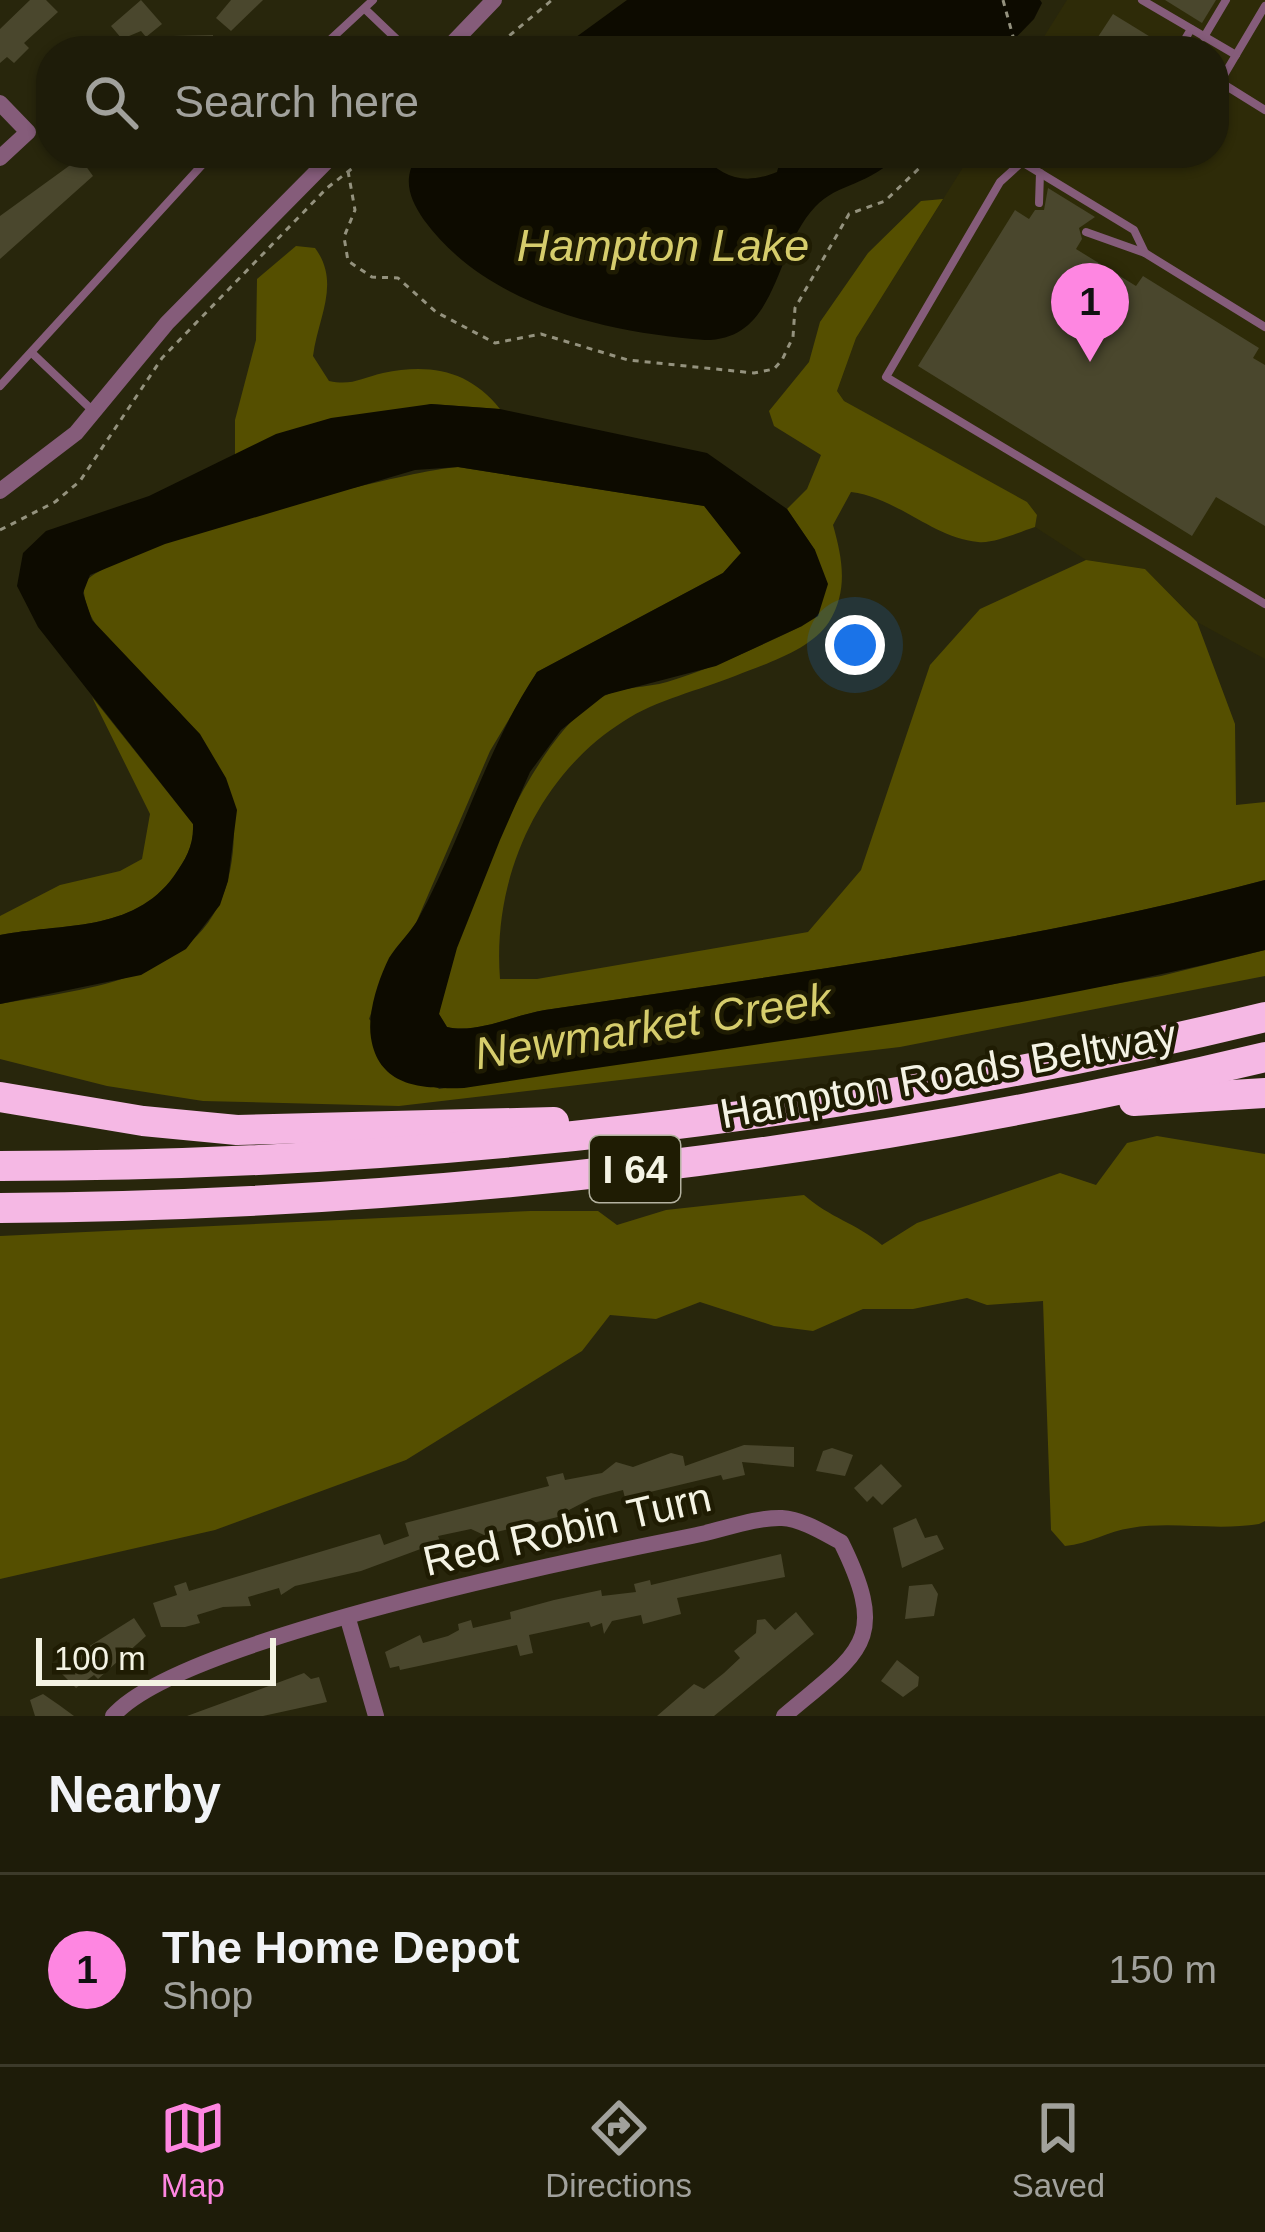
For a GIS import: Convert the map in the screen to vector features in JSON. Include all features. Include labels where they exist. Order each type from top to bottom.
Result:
[{"type":"highway","points":[[1185,1036],[1265,1007]]},
{"type":"highway","name":"Hampton Roads Beltway","points":[[650,1127],[862,1098],[1265,1017]]},
{"type":"highway","name":"Hampton Roads Beltway","points":[[0,1208],[200,1207],[499,1186],[740,1156],[979,1115],[1265,1057]]},
{"type":"highway","points":[[979,1115],[1265,1093]]},
{"type":"highway","points":[[0,1097],[143,1121],[237,1130],[358,1130],[515,1120],[650,1127]]},
{"type":"highway","name":"I 64","points":[[0,1166],[358,1153],[650,1127]]},
{"type":"street","points":[[459,36],[494,0]]},
{"type":"street","points":[[0,103],[28,132],[0,158]]},
{"type":"street","points":[[0,491],[47,460],[95,413],[156,335],[320,168]]},
{"type":"street","name":"Red Robin Turn","points":[[113,1716],[125,1702],[183,1670],[348,1619],[557,1562],[782,1518],[841,1542],[864,1588],[867,1627],[854,1656],[784,1716]]},
{"type":"street","points":[[348,1619],[376,1716]]},
{"type":"lane","points":[[334,36],[373,0]]},
{"type":"lane","points":[[1142,0],[1202,36]]},
{"type":"lane","points":[[1205,36],[1226,0]]},
{"type":"lane","points":[[1229,67],[1265,6]]},
{"type":"lane","points":[[364,9],[393,36]]},
{"type":"lane","points":[[1186,36],[1190,29]]},
{"type":"lane","points":[[1229,51],[1236,55]]},
{"type":"lane","points":[[1229,88],[1265,110]]},
{"type":"lane","points":[[0,386],[199,168]]},
{"type":"lane","points":[[1013,168],[1000,182],[886,377],[1265,604]]},
{"type":"lane","points":[[1035,168],[1134,230],[1144,253]]},
{"type":"lane","points":[[1040,173],[1040,202]]},
{"type":"lane","points":[[1086,232],[1144,253],[1265,327]]},
{"type":"lane","points":[[32,353],[95,413]]},
{"type":"path","points":[[509,36],[552,0]]},
{"type":"path","points":[[1004,0],[1013,36]]},
{"type":"path","points":[[0,530],[55,502],[80,482],[162,358],[352,168]]},
{"type":"path","points":[[348,171],[355,210],[344,237],[348,261],[372,277],[398,278],[463,330],[495,343],[541,334],[628,360],[754,373],[774,369],[782,360],[793,337],[795,308],[848,214],[885,201],[919,168]]},
{"type":"shaded area","points":[[1067,0],[1265,0],[1265,659],[1197,622],[1145,569],[1086,560],[1035,527],[1037,515],[844,401],[837,391],[856,338],[963,168],[1229,168],[1229,36],[1044,36]]},
{"type":"shaded area","points":[[943,199],[856,338],[837,391],[844,401],[1027,502],[1037,515],[1035,527],[991,541],[962,539],[884,502],[851,492],[833,525],[841,586],[835,610],[821,632],[786,655],[624,721],[567,770],[545,800],[513,867],[504,904],[500,979],[537,979],[808,932],[861,870],[930,665],[980,609],[1086,560],[1145,569],[1197,622],[1235,724],[1236,805],[1265,802],[1265,880],[997,939],[545,1010],[471,1028],[447,1027],[439,1014],[477,888],[523,791],[576,716],[604,696],[684,676],[802,626],[815,550],[787,509],[807,489],[821,455],[774,426],[769,411],[809,362],[820,322],[868,253],[921,201]]},
{"type":"shaded area","points":[[296,246],[315,248],[323,261],[326,300],[313,356],[329,381],[433,370],[476,386],[500,409],[431,404],[235,459],[235,420],[256,340],[257,279]]},
{"type":"shaded area","points":[[458,467],[705,506],[741,553],[723,573],[537,672],[490,751],[416,923],[390,958],[369,1019],[439,1089],[1044,996],[1161,976],[1265,950],[1265,976],[900,1047],[399,1106],[203,1101],[107,1086],[0,1059],[0,1004],[106,984],[171,957],[197,936],[217,907],[230,871],[233,816],[220,770],[196,732],[108,641],[90,613],[84,583],[106,568],[200,531],[323,496]]},
{"type":"shaded area","points":[[92,697],[193,824],[188,852],[174,876],[138,908],[94,922],[0,935],[0,916],[60,885],[120,871],[142,859],[150,814]]},
{"type":"shaded area","points":[[1157,1136],[1265,1154],[1265,1521],[1259,1524],[1146,1526],[1065,1546],[1051,1530],[1043,1301],[987,1305],[967,1298],[913,1309],[863,1309],[813,1331],[774,1326],[700,1302],[656,1319],[610,1315],[582,1351],[406,1460],[215,1530],[0,1579],[0,1236],[530,1211],[598,1211],[617,1225],[666,1210],[804,1195],[882,1245],[917,1223],[1060,1173],[1096,1185],[1127,1143]]},
{"type":"water","points":[[627,0],[1042,3],[1018,36],[578,36]]},
{"type":"water","name":"Hampton Lake","points":[[412,168],[717,168],[745,179],[778,168],[882,168],[815,207],[801,225],[761,310],[748,325],[729,336],[705,340],[589,321],[514,294],[450,250],[414,203],[409,179]]},
{"type":"water","name":"Newmarket Creek","points":[[431,404],[500,409],[707,453],[787,509],[815,550],[828,584],[818,616],[802,626],[716,666],[605,695],[561,730],[530,772],[457,948],[439,1014],[447,1027],[471,1028],[545,1010],[997,939],[1265,880],[1265,950],[967,1012],[464,1088],[419,1086],[393,1076],[376,1055],[371,1038],[372,1008],[381,976],[433,890],[503,732],[537,672],[723,573],[741,553],[704,506],[458,467],[415,470],[165,544],[90,575],[83,593],[92,620],[200,734],[226,778],[237,810],[228,881],[220,905],[186,949],[141,975],[0,1004],[0,935],[94,922],[138,908],[174,876],[193,832],[193,824],[38,627],[17,586],[23,553],[46,531],[149,496],[276,434],[331,418]]},
{"type":"building","points":[[30,0],[46,0],[58,12],[24,43],[29,48],[14,63],[7,57],[0,63],[0,29]]},
{"type":"building","points":[[141,0],[162,24],[147,36],[141,31],[119,36],[111,26]]},
{"type":"building","points":[[231,0],[263,0],[231,31],[216,18]]},
{"type":"building","points":[[1165,0],[1216,0],[1202,23]]},
{"type":"building","points":[[1113,14],[1149,36],[1099,36]]},
{"type":"building","points":[[66,168],[87,168],[93,176],[0,259],[0,216]]},
{"type":"building","points":[[1048,188],[1095,217],[1079,228],[1082,239],[1076,249],[1136,286],[1143,276],[1259,348],[1253,358],[1265,365],[1265,526],[1216,497],[1192,536],[918,366],[1015,210],[1029,219],[1035,210],[1044,210]]},
{"type":"building","points":[[744,1445],[794,1447],[794,1467],[742,1462],[745,1475],[723,1480],[721,1475],[625,1498],[623,1490],[592,1498],[569,1510],[570,1514],[484,1535],[471,1529],[438,1536],[440,1541],[361,1571],[295,1586],[281,1595],[279,1588],[248,1597],[251,1606],[223,1607],[197,1615],[200,1623],[185,1627],[161,1627],[153,1603],[177,1595],[174,1586],[186,1582],[189,1591],[380,1534],[384,1545],[409,1536],[405,1523],[549,1486],[546,1477],[563,1473],[565,1480],[602,1473],[616,1462],[633,1467],[671,1453],[683,1456],[685,1466]]},
{"type":"building","points":[[832,1448],[853,1455],[845,1476],[816,1471],[823,1451]]},
{"type":"building","points":[[881,1464],[902,1486],[882,1505],[873,1496],[867,1502],[854,1488]]},
{"type":"building","points":[[916,1518],[925,1538],[937,1535],[944,1549],[902,1568],[893,1528]]},
{"type":"building","points":[[781,1554],[785,1577],[677,1598],[681,1614],[643,1624],[641,1615],[612,1621],[604,1634],[602,1623],[591,1627],[589,1622],[529,1635],[533,1653],[520,1656],[517,1645],[400,1670],[399,1666],[390,1668],[385,1652],[420,1635],[423,1643],[448,1636],[459,1630],[458,1624],[471,1620],[473,1628],[511,1619],[510,1612],[554,1600],[601,1590],[602,1596],[636,1592],[634,1584],[650,1580],[651,1585]]},
{"type":"building","points":[[932,1584],[938,1594],[934,1616],[905,1619],[909,1586]]},
{"type":"building","points":[[796,1612],[814,1634],[714,1716],[657,1716],[694,1684],[704,1689],[740,1658],[734,1651],[756,1633],[757,1620],[765,1619],[775,1630]]},
{"type":"building","points":[[134,1618],[146,1636],[98,1679],[94,1675],[76,1688],[58,1670],[85,1644],[88,1647]]},
{"type":"building","points":[[897,1660],[919,1677],[918,1686],[903,1697],[881,1681]]},
{"type":"building","points":[[304,1673],[311,1679],[319,1677],[327,1702],[263,1716],[187,1716]]},
{"type":"building","points":[[43,1694],[74,1716],[35,1716],[30,1700]]},
{"type":"place","name":"The Home Depot","points":[[1090,362]]}]
